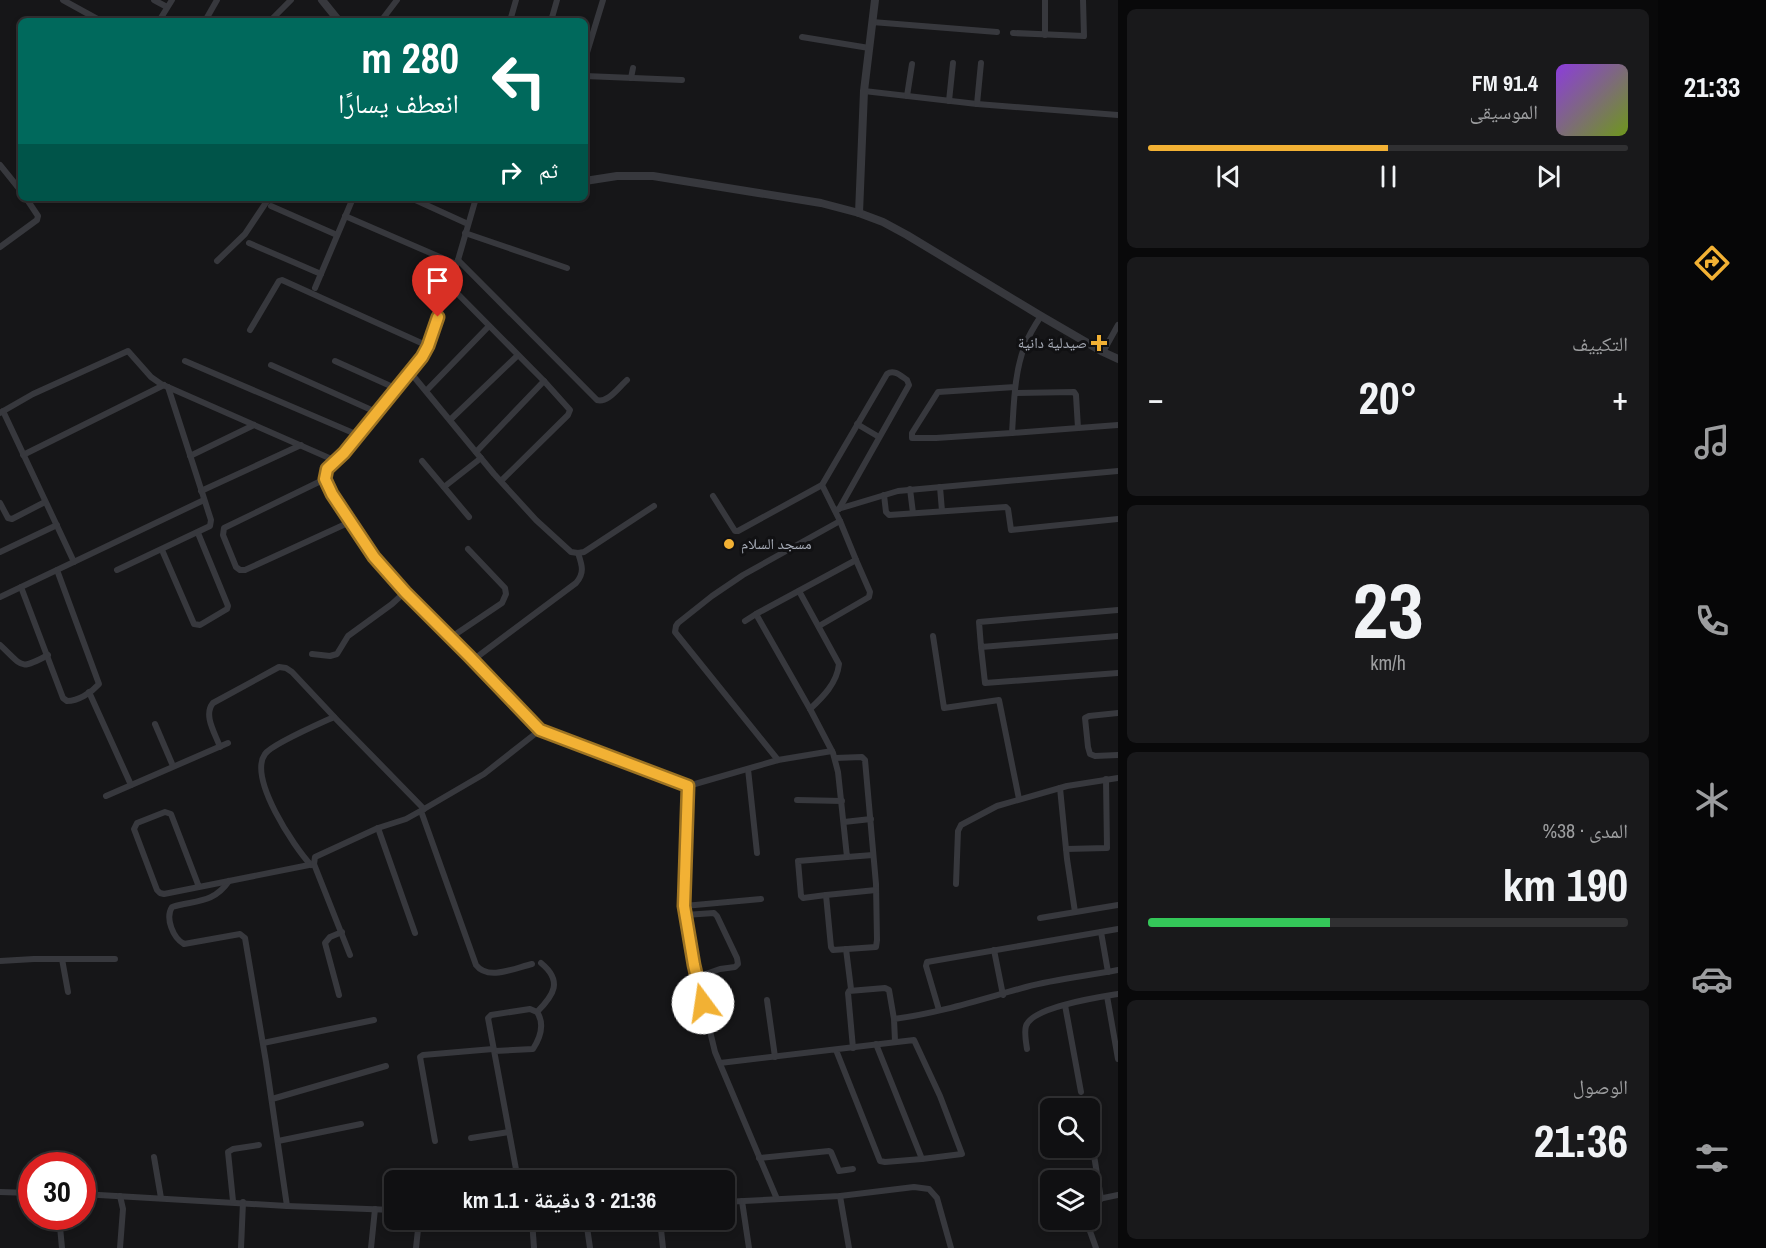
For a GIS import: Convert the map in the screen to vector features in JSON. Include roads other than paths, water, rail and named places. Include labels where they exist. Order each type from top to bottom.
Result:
[{"type":"street","points":[[64,0],[95,18]]},
{"type":"street","points":[[154,0],[167,7]]},
{"type":"street","points":[[161,18],[171,0]]},
{"type":"street","points":[[273,18],[291,0]]},
{"type":"street","points":[[322,0],[337,18]]},
{"type":"street","points":[[383,18],[398,0]]},
{"type":"street","points":[[511,18],[516,0]]},
{"type":"street","points":[[552,18],[557,0]]},
{"type":"street","points":[[588,49],[603,0]]},
{"type":"street","points":[[859,213],[864,91],[875,0]]},
{"type":"street","points":[[1045,0],[1045,35]]},
{"type":"street","points":[[1013,33],[1083,36],[1083,0]]},
{"type":"street","points":[[206,18],[215,1]]},
{"type":"street","points":[[872,22],[997,32]]},
{"type":"street","points":[[802,37],[869,48]]},
{"type":"street","points":[[949,102],[953,63]]},
{"type":"street","points":[[976,104],[981,63]]},
{"type":"street","points":[[907,96],[912,64]]},
{"type":"street","points":[[631,78],[633,68]]},
{"type":"street","points":[[588,76],[682,80]]},
{"type":"street","points":[[864,91],[949,102],[1118,115]]},
{"type":"street","points":[[1,166],[18,187]]},
{"type":"street","points":[[588,181],[617,176],[653,176],[821,204],[859,213],[883,222],[907,235],[1041,316],[1118,359]]},
{"type":"street","points":[[0,246],[37,220],[38,216],[28,201]]},
{"type":"street","points":[[217,261],[245,234],[266,201]]},
{"type":"street","points":[[315,288],[352,201]]},
{"type":"street","points":[[418,201],[468,224]]},
{"type":"street","points":[[475,201],[428,346],[410,372],[327,469],[325,479],[332,494],[374,557],[405,592],[540,730],[688,786],[778,760],[833,755],[865,759],[876,890],[877,946],[834,950],[831,948],[826,895]]},
{"type":"street","points":[[271,207],[337,235]]},
{"type":"street","points":[[345,216],[457,262],[597,400],[605,400],[627,380]]},
{"type":"street","points":[[465,233],[567,268]]},
{"type":"street","points":[[249,243],[321,274]]},
{"type":"street","points":[[249,330],[279,281],[282,280],[428,346]]},
{"type":"street","points":[[449,285],[569,408],[570,413],[501,481]]},
{"type":"street","points":[[1012,434],[1015,390],[1026,344],[1041,316]]},
{"type":"street","points":[[1103,352],[1118,325]]},
{"type":"street","points":[[426,391],[489,326]]},
{"type":"street","points":[[74,562],[1,412],[33,394],[128,351],[151,377],[166,386],[336,460]]},
{"type":"street","points":[[450,420],[517,356]]},
{"type":"street","points":[[185,360],[358,435]]},
{"type":"street","points":[[335,361],[395,388]]},
{"type":"street","points":[[271,365],[376,412]]},
{"type":"street","points":[[410,372],[501,481],[545,530],[571,552],[584,552],[654,506]]},
{"type":"street","points":[[713,496],[735,531],[740,531],[822,485],[888,373],[892,372],[909,383],[837,509]]},
{"type":"street","points":[[476,452],[544,381]]},
{"type":"street","points":[[23,455],[166,386]]},
{"type":"street","points":[[117,570],[198,533],[209,527],[211,523],[166,386]]},
{"type":"street","points":[[1078,428],[1074,392],[1015,390],[938,392],[911,436],[912,439],[925,439],[1012,434],[1118,425]]},
{"type":"street","points":[[857,424],[879,437]]},
{"type":"street","points":[[190,456],[254,426]]},
{"type":"street","points":[[201,491],[301,445]]},
{"type":"street","points":[[444,487],[481,458]]},
{"type":"street","points":[[422,460],[469,517]]},
{"type":"street","points":[[837,509],[910,489],[1118,471]]},
{"type":"street","points":[[325,479],[224,528],[223,535],[236,567],[245,570],[350,522]]},
{"type":"street","points":[[819,626],[869,597],[870,592],[837,509],[822,485]]},
{"type":"street","points":[[940,487],[942,511]]},
{"type":"street","points":[[910,489],[913,513]]},
{"type":"street","points":[[884,495],[887,514],[1006,507],[1011,530],[1118,519]]},
{"type":"street","points":[[0,597],[204,500]]},
{"type":"street","points":[[0,503],[8,518],[12,519],[45,502]]},
{"type":"street","points":[[778,760],[675,632],[675,629],[678,623],[734,580],[840,521]]},
{"type":"street","points":[[0,552],[57,525]]},
{"type":"street","points":[[162,550],[194,624],[200,625],[227,609],[228,606],[198,533]]},
{"type":"street","points":[[450,638],[502,603],[506,594],[505,588],[468,549]]},
{"type":"street","points":[[473,660],[576,583],[582,571],[578,553]]},
{"type":"street","points":[[745,621],[856,560]]},
{"type":"street","points":[[21,586],[65,700],[73,701],[99,684],[57,570]]},
{"type":"street","points":[[799,591],[838,661],[839,667],[828,690],[810,709]]},
{"type":"street","points":[[312,654],[330,656],[338,654],[348,636],[405,592]]},
{"type":"street","points":[[1118,610],[979,622],[985,683],[1118,673]]},
{"type":"street","points":[[756,614],[810,709],[838,768],[847,857]]},
{"type":"street","points":[[933,636],[944,708],[999,700],[1019,799]]},
{"type":"street","points":[[981,647],[1118,636]]},
{"type":"street","points":[[1,646],[22,665],[28,666],[48,656]]},
{"type":"street","points":[[220,747],[208,715],[213,703],[279,667],[286,668],[423,810],[476,965],[481,971],[491,973],[532,964]]},
{"type":"street","points":[[89,692],[131,784]]},
{"type":"street","points":[[1118,713],[1089,716],[1085,717],[1085,720],[1090,754],[1095,756],[1118,755]]},
{"type":"street","points":[[334,717],[267,752],[262,760],[263,778],[279,819],[298,850],[313,865],[350,955]]},
{"type":"street","points":[[155,724],[173,766]]},
{"type":"street","points":[[313,865],[318,855],[378,828],[406,819],[484,774],[540,730]]},
{"type":"street","points":[[106,796],[228,743]]},
{"type":"street","points":[[748,769],[757,853]]},
{"type":"street","points":[[956,884],[959,827],[991,808],[1019,799],[1060,788],[1118,778]]},
{"type":"street","points":[[1066,849],[1107,848],[1106,779]]},
{"type":"street","points":[[688,786],[684,906],[697,977],[720,1063],[777,1199]]},
{"type":"street","points":[[1060,788],[1066,849],[1076,912]]},
{"type":"street","points":[[797,800],[842,801]]},
{"type":"street","points":[[199,887],[171,814],[165,812],[137,823],[134,829],[160,893],[164,894],[313,865]]},
{"type":"street","points":[[844,822],[871,819]]},
{"type":"street","points":[[378,828],[415,933]]},
{"type":"street","points":[[873,855],[798,862],[801,897],[876,890]]},
{"type":"street","points":[[229,881],[219,892],[208,898],[193,904],[172,907],[169,912],[170,920],[178,940],[184,944],[240,934],[244,936],[272,1099],[287,1206]]},
{"type":"street","points":[[684,906],[761,899]]},
{"type":"street","points":[[1040,918],[1118,905]]},
{"type":"street","points":[[685,915],[714,914],[717,916],[737,958],[738,964],[735,968],[720,969],[697,977]]},
{"type":"street","points":[[939,1010],[926,963],[1118,928]]},
{"type":"street","points":[[339,995],[325,943],[330,937],[342,932]]},
{"type":"street","points":[[1101,932],[1108,972]]},
{"type":"street","points":[[846,949],[851,989],[848,993],[853,1048]]},
{"type":"street","points":[[994,950],[1003,994]]},
{"type":"street","points":[[62,959],[68,992]]},
{"type":"street","points":[[0,960],[115,959]]},
{"type":"street","points":[[537,1012],[551,996],[554,986],[551,973],[541,963]]},
{"type":"street","points":[[894,1019],[964,1005],[1042,984],[1118,970]]},
{"type":"street","points":[[851,989],[885,988],[889,990],[895,1041]]},
{"type":"street","points":[[1027,1049],[1026,1027],[1043,1012],[1118,994]]},
{"type":"street","points":[[1107,996],[1118,1059]]},
{"type":"street","points":[[767,1000],[775,1057]]},
{"type":"street","points":[[1065,1005],[1081,1092]]},
{"type":"street","points":[[435,1141],[420,1058],[423,1055],[494,1050],[533,1049],[542,1023],[537,1012],[530,1010],[489,1016],[488,1020],[494,1050],[516,1170]]},
{"type":"street","points":[[263,1043],[374,1020]]},
{"type":"street","points":[[720,1063],[915,1040],[963,1152],[960,1155],[922,1160],[880,1161],[836,1050]]},
{"type":"street","points":[[876,1044],[922,1160]]},
{"type":"street","points":[[272,1099],[386,1066]]},
{"type":"street","points":[[278,1141],[361,1124]]},
{"type":"street","points":[[471,1138],[509,1132]]},
{"type":"street","points":[[233,1202],[228,1152],[233,1149],[259,1145]]},
{"type":"street","points":[[759,1158],[829,1151],[839,1170],[852,1169]]},
{"type":"street","points":[[154,1157],[161,1198]]},
{"type":"street","points":[[1094,1158],[1101,1199],[1118,1195]]},
{"type":"street","points":[[735,1202],[840,1196],[914,1187],[929,1189],[937,1198],[951,1248]]},
{"type":"street","points":[[0,1192],[18,1192]]},
{"type":"street","points":[[96,1195],[384,1209]]},
{"type":"street","points":[[120,1196],[123,1209],[120,1248]]},
{"type":"street","points":[[840,1196],[849,1248]]},
{"type":"street","points":[[241,1248],[243,1202]]},
{"type":"street","points":[[742,1202],[749,1248]]},
{"type":"street","points":[[371,1248],[375,1209]]},
{"type":"street","points":[[60,1230],[62,1248]]},
{"type":"street","points":[[416,1248],[418,1230]]},
{"type":"street","points":[[533,1230],[534,1248]]},
{"type":"street","points":[[587,1230],[590,1248]]},
{"type":"street","points":[[661,1230],[663,1248]]},
{"type":"street","points":[[1090,1230],[1096,1248]]},
{"type":"place","name":"صيدلية دانية","points":[[1099,343]]},
{"type":"place","name":"مسجد السلام","points":[[729,544]]}]
